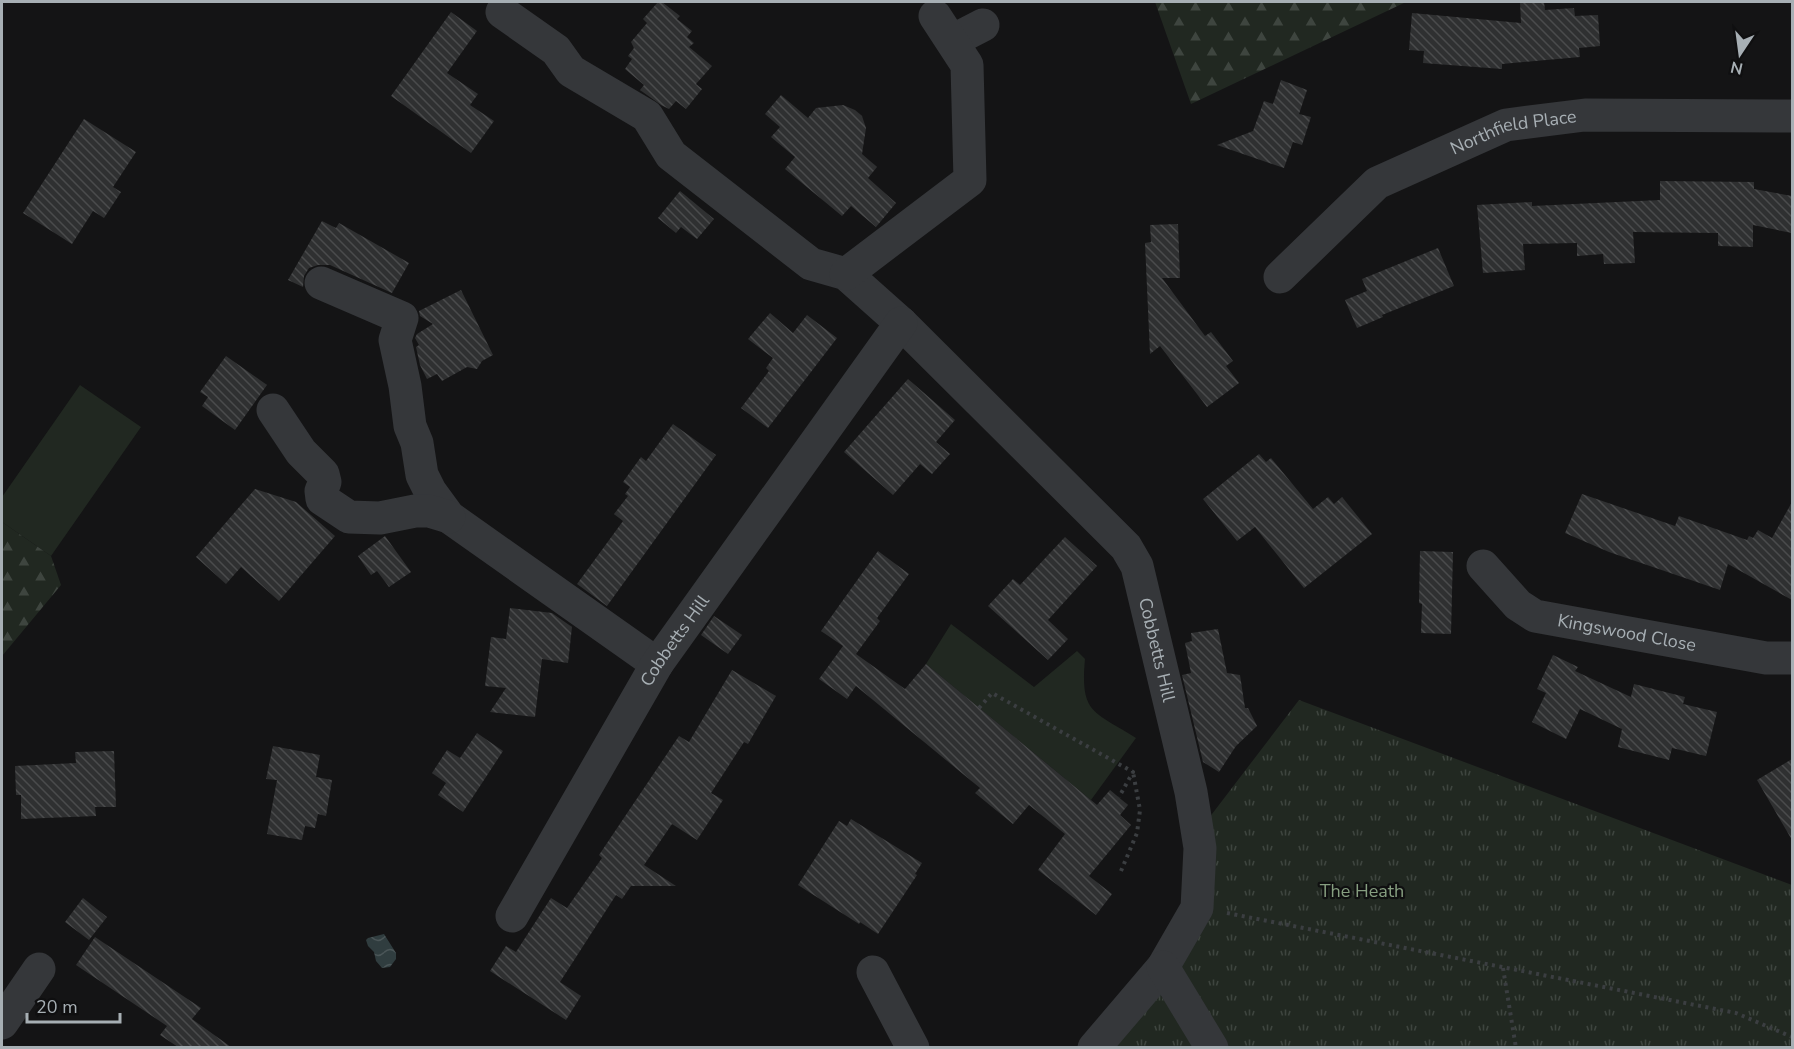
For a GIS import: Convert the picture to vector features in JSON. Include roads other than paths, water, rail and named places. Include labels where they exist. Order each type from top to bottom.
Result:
[{"type":"street","name":"Cobbetts Hill","points":[[502,12],[556,50],[571,71],[647,116],[671,155],[811,264],[846,274],[901,323],[1126,547],[1137,566],[1191,792],[1200,848],[1197,908],[1163,967],[1094,1047]]},
{"type":"street","points":[[846,274],[970,180],[967,65],[943,29],[983,25]]},
{"type":"street","name":"Northfield Place","points":[[1281,277],[1377,183],[1506,125],[1585,115],[1792,116]]},
{"type":"street","points":[[321,283],[402,318],[395,340],[405,386],[410,426],[417,443],[422,475],[430,491],[449,517]]},
{"type":"street","name":"Cobbetts Hill","points":[[512,916],[657,664],[901,323]]},
{"type":"street","points":[[273,410],[301,452],[323,474],[325,482],[321,490],[322,499],[348,517],[364,519],[429,511],[449,517],[657,664]]},
{"type":"street","name":"Kingswood Close","points":[[1483,566],[1518,605],[1535,616],[1766,658],[1792,658]]},
{"type":"street","points":[[1163,967],[1212,1047]]},
{"type":"street","points":[[2,1023],[39,969]]},
{"type":"street","points":[[873,972],[914,1047]]},
{"type":"water","points":[[384,934],[396,953],[396,959],[390,967],[382,968],[366,940]]},
{"type":"park label","name":"The Heath","points":[[1362,891]]}]
